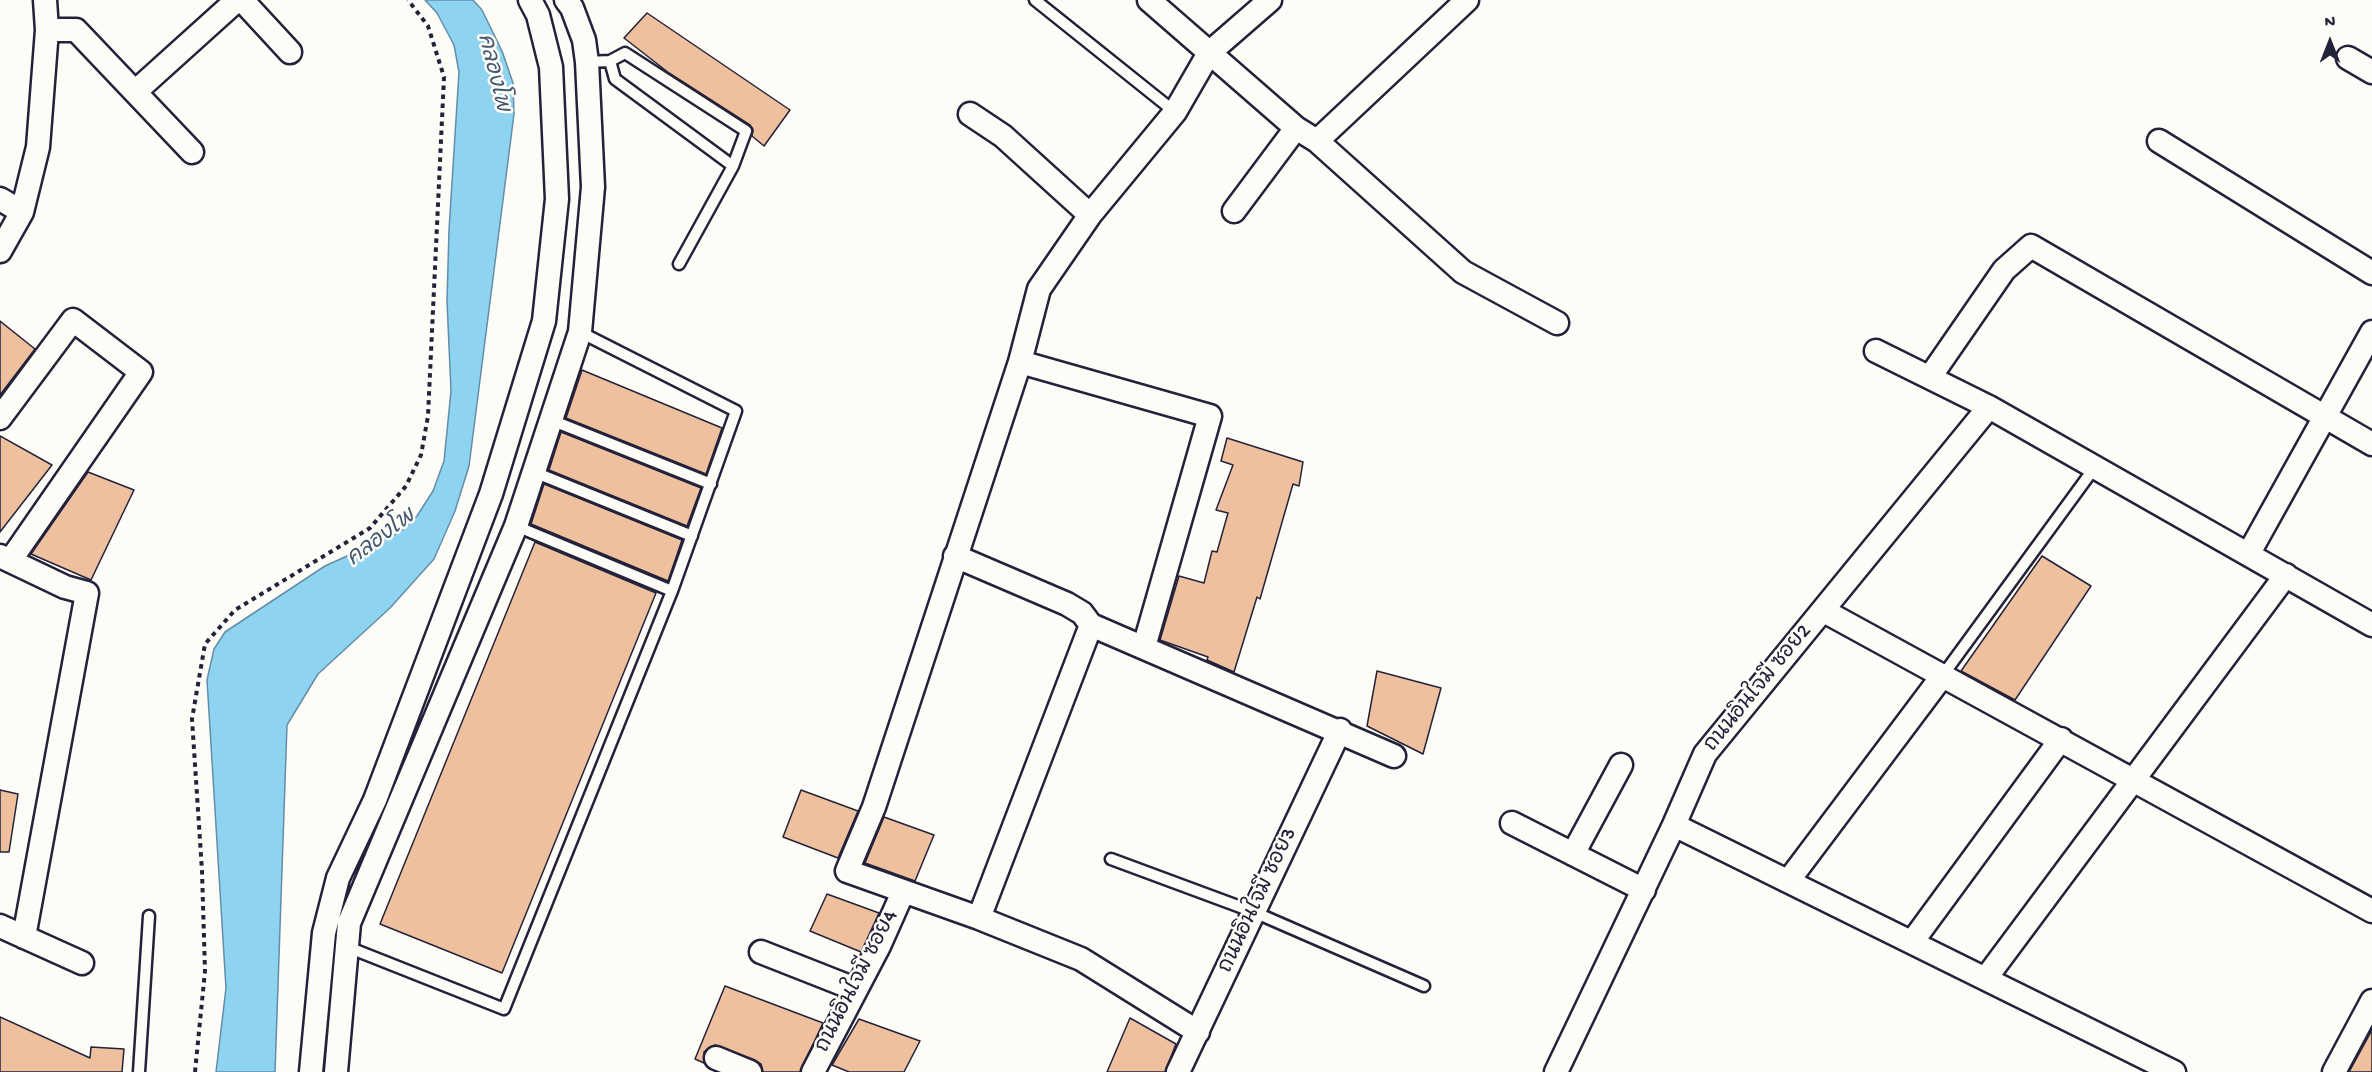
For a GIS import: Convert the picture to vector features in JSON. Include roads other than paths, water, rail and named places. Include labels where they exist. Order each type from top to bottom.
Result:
[{"type":"street","points":[[0,251],[22,212],[38,147],[47,30],[45,0]]},
{"type":"street","points":[[135,92],[237,0]]},
{"type":"street","points":[[242,0],[290,52]]},
{"type":"street","points":[[311,1072],[324,933],[338,878],[375,800],[491,494],[544,321],[557,200],[551,67],[538,15],[530,0]]},
{"type":"street","points":[[336,1072],[345,946],[349,923],[516,526],[580,333],[593,187],[584,40],[572,8],[566,0]]},
{"type":"street","points":[[1149,0],[1296,128],[1317,141],[1462,272],[1557,323]]},
{"type":"street","points":[[1198,1032],[1081,959],[979,918],[847,871],[874,807],[1020,362],[1039,289],[1090,215],[1175,112],[1209,53],[1270,0]]},
{"type":"street","points":[[1317,141],[1467,0]]},
{"type":"street","points":[[47,30],[76,30],[192,152]]},
{"type":"street","points":[[2348,58],[2372,72]]},
{"type":"street","points":[[551,67],[587,62]]},
{"type":"street","points":[[970,114],[1003,136],[1090,215]]},
{"type":"street","points":[[1234,211],[1296,128]]},
{"type":"street","points":[[2159,141],[2372,273]]},
{"type":"street","points":[[0,200],[22,212]]},
{"type":"street","points":[[1930,377],[2004,270],[2031,246],[2372,444]]},
{"type":"street","points":[[0,418],[73,320],[141,372],[4,561],[87,593],[24,937]]},
{"type":"street","points":[[544,321],[580,333]]},
{"type":"street","points":[[2249,553],[2372,332]]},
{"type":"street","points":[[1876,351],[1989,407],[2372,625]]},
{"type":"street","points":[[1020,362],[1210,416],[1144,647]]},
{"type":"street","name":"ถนนอินใจมี ซอย2","points":[[1557,1072],[1644,890],[1704,754],[1760,683],[1824,611],[1989,407]]},
{"type":"street","points":[[955,556],[1067,604],[1082,613],[1091,625],[1340,730],[1394,756]]},
{"type":"street","points":[[1986,978],[2286,575]]},
{"type":"street","points":[[1824,611],[2372,911]]},
{"type":"street","points":[[979,918],[1091,625]]},
{"type":"street","points":[[1789,880],[1943,675]]},
{"type":"street","name":"ถนนอินใจมี ซอย3","points":[[1178,1072],[1340,730]]},
{"type":"street","points":[[1912,942],[2061,739]]},
{"type":"street","points":[[1574,854],[1620,765]]},
{"type":"street","points":[[1512,823],[1644,890]]},
{"type":"street","points":[[1674,825],[2174,1072]]},
{"type":"street","name":"ถนนอินใจมี ซอย4","points":[[813,1072],[879,946],[903,891]]},
{"type":"street","points":[[0,926],[82,963]]},
{"type":"street","points":[[761,952],[855,989]]},
{"type":"street","points":[[2334,1072],[2372,1001]]},
{"type":"street","points":[[716,1058],[750,1072]]},
{"type":"lane","points":[[1035,0],[1175,112]]},
{"type":"lane","points":[[587,62],[610,61],[625,53],[746,131],[733,166],[679,264]]},
{"type":"lane","points":[[610,61],[615,79],[733,166]]},
{"type":"lane","points":[[345,946],[504,1009],[672,591],[736,411],[580,333]]},
{"type":"lane","points":[[551,420],[711,484]]},
{"type":"lane","points":[[1943,675],[2095,467]]},
{"type":"lane","points":[[534,472],[692,536]]},
{"type":"lane","points":[[516,526],[672,591]]},
{"type":"lane","points":[[1111,859],[1254,912],[1424,986]]},
{"type":"lane","points":[[139,1072],[149,916]]},
{"type":"water","name":"คลองโพ","points":[[425,0],[473,0],[482,10],[502,51],[513,83],[514,114],[469,466],[455,511],[434,559],[390,608],[318,674],[287,725],[275,1072],[216,1072],[226,988],[207,680],[214,649],[225,632],[325,566],[400,532],[417,516],[433,491],[444,461],[451,391],[447,301],[459,72],[454,45],[437,13]]}]
